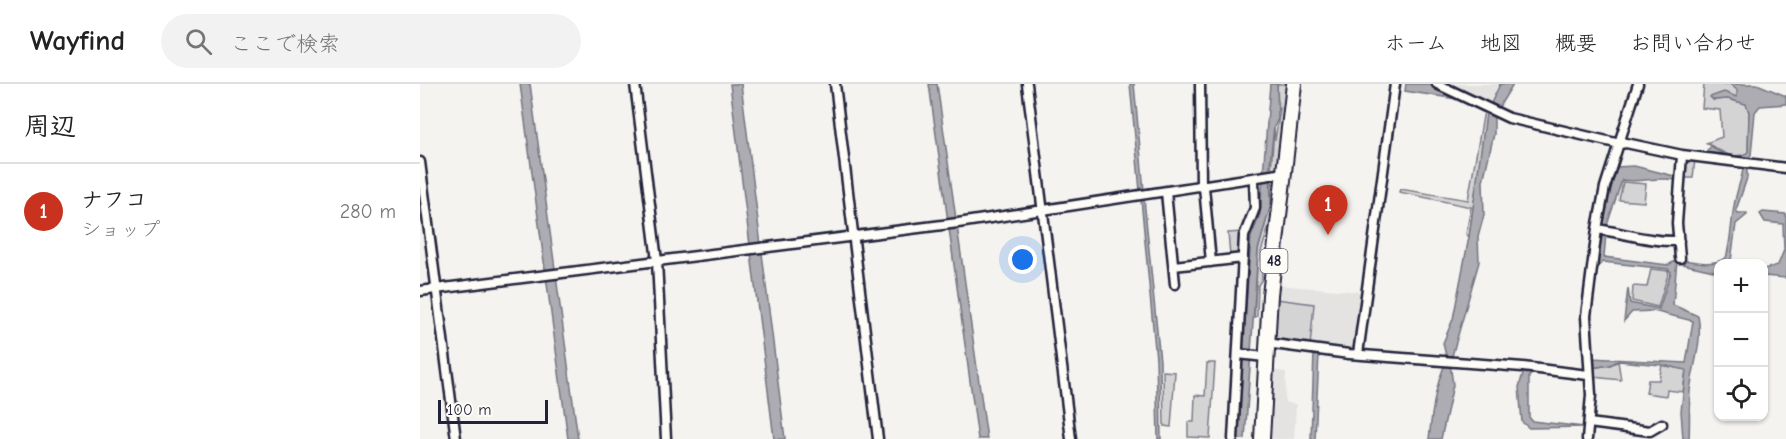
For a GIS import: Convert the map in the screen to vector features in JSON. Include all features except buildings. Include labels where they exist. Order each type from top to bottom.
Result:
[{"type":"main road","name":"48","points":[[1262,439],[1262,352],[1279,175],[1294,84]]},
{"type":"street","points":[[635,84],[657,261],[666,439]]},
{"type":"street","points":[[835,84],[878,439]]},
{"type":"street","points":[[1027,84],[1071,439]]},
{"type":"street","points":[[1200,84],[1202,187],[1211,262]]},
{"type":"street","points":[[1358,354],[1395,84]]},
{"type":"street","points":[[1437,84],[1498,114],[1620,144],[1626,143],[1682,155],[1786,168]]},
{"type":"street","points":[[1587,439],[1591,395],[1586,316],[1597,229],[1605,187],[1638,84]]},
{"type":"street","points":[[1680,258],[1678,241],[1682,155]]},
{"type":"street","points":[[420,162],[456,439]]},
{"type":"street","points":[[420,291],[958,223],[1279,175]]},
{"type":"street","points":[[1233,439],[1244,236],[1255,208],[1257,179]]},
{"type":"street","points":[[1166,192],[1175,284]]},
{"type":"street","points":[[1597,229],[1636,234],[1658,242],[1678,241]]},
{"type":"street","points":[[1173,266],[1243,258]]},
{"type":"street","points":[[1238,354],[1262,352],[1358,354],[1588,375]]},
{"type":"street","points":[[1589,423],[1650,431],[1662,424]]},
{"type":"shaded area","points":[[520,84],[530,84],[578,439],[568,439]]},
{"type":"shaded area","points":[[730,84],[741,84],[785,439],[774,439]]},
{"type":"shaded area","points":[[929,84],[937,84],[987,439],[978,439]]},
{"type":"shaded area","points":[[1130,84],[1134,84],[1144,191],[1140,191]]},
{"type":"shaded area","points":[[1270,84],[1277,84],[1278,119],[1274,127],[1270,163],[1271,204],[1258,250],[1245,439],[1236,439],[1251,237],[1260,214]]},
{"type":"shaded area","points":[[1277,84],[1289,84],[1279,166],[1271,172],[1274,127],[1275,140],[1280,109],[1278,111]]},
{"type":"shaded area","points":[[1406,84],[1431,84],[1463,100],[1405,91]]},
{"type":"shaded area","points":[[1444,84],[1498,84],[1489,106]]},
{"type":"shaded area","points":[[1500,84],[1513,84],[1494,115],[1494,134],[1483,181],[1484,215],[1478,237],[1479,262],[1450,363],[1453,385],[1441,439],[1429,439],[1437,389],[1447,360],[1443,343],[1453,319],[1469,237],[1486,114]]},
{"type":"shaded area","points":[[1704,84],[1730,84],[1738,89],[1737,98],[1713,100],[1728,99],[1746,104],[1749,112],[1748,152],[1743,155],[1732,156],[1706,143],[1722,137],[1720,110],[1702,108]]},
{"type":"shaded area","points":[[1730,84],[1757,84],[1786,96],[1786,104],[1760,106],[1755,112],[1751,155],[1747,160],[1708,153],[1707,150],[1712,146],[1719,152],[1729,155],[1748,152],[1749,112],[1746,104],[1728,99],[1713,100],[1710,97],[1724,92],[1737,97],[1737,90]]},
{"type":"shaded area","points":[[1484,111],[1487,112],[1469,237],[1466,234],[1471,207],[1399,192],[1400,189],[1468,200]]},
{"type":"shaded area","points":[[1685,158],[1695,158],[1693,178],[1685,178]]},
{"type":"shaded area","points":[[1744,164],[1747,164],[1747,178],[1736,210],[1738,213],[1747,213],[1747,215],[1736,224],[1731,259],[1724,259],[1726,258],[1735,201]]},
{"type":"shaded area","points":[[1634,166],[1674,176],[1676,180],[1622,180],[1606,228],[1603,225],[1616,167]]},
{"type":"shaded area","points":[[1272,182],[1277,187],[1274,222],[1270,223],[1261,252],[1262,279],[1258,285],[1257,316],[1254,318],[1258,250],[1271,204]]},
{"type":"shaded area","points":[[1623,182],[1646,184],[1644,202],[1619,200]]},
{"type":"shaded area","points":[[1141,199],[1144,199],[1160,361],[1161,439],[1158,439],[1156,359]]},
{"type":"shaded area","points":[[1763,212],[1786,214],[1786,278],[1768,276],[1768,268],[1778,265],[1784,250],[1783,224],[1765,222],[1760,214]]},
{"type":"shaded area","points":[[1242,232],[1239,253],[1230,255],[1228,233]]},
{"type":"shaded area","points":[[1601,233],[1606,233],[1604,257],[1668,265],[1677,260],[1673,305],[1698,316],[1699,325],[1690,391],[1689,439],[1683,439],[1681,411],[1686,370],[1662,365],[1618,361],[1610,365],[1591,368],[1591,358],[1686,363],[1693,321],[1653,311],[1632,312],[1624,321],[1628,288],[1630,303],[1659,309],[1671,272],[1668,269],[1603,262],[1596,268]]},
{"type":"shaded area","points":[[1683,260],[1714,262],[1714,271],[1682,264]]},
{"type":"shaded area","points":[[1651,269],[1669,271],[1658,307],[1632,301],[1633,286],[1647,287]]},
{"type":"shaded area","points":[[1277,285],[1363,292],[1355,352],[1271,341]]},
{"type":"shaded area","points":[[1276,299],[1314,304],[1310,346],[1271,341]]},
{"type":"shaded area","points":[[1314,353],[1319,354],[1315,439],[1311,439]]},
{"type":"shaded area","points":[[1618,361],[1621,380],[1593,377],[1591,368],[1610,365]]},
{"type":"shaded area","points":[[1207,363],[1215,363],[1210,438],[1188,437],[1188,422],[1194,422],[1195,395],[1205,396]]},
{"type":"shaded area","points":[[1662,365],[1686,370],[1683,392],[1667,390],[1666,396],[1646,393],[1648,380],[1659,380]]},
{"type":"shaded area","points":[[1269,370],[1286,372],[1285,402],[1296,405],[1294,439],[1266,439]]},
{"type":"shaded area","points":[[1524,370],[1555,375],[1534,373],[1529,376],[1529,417],[1532,421],[1584,427],[1529,428],[1522,422],[1519,387]]},
{"type":"shaded area","points":[[1163,371],[1175,372],[1171,427],[1164,426]]},
{"type":"place","name":"ナフコ","points":[[1328,235]]}]
